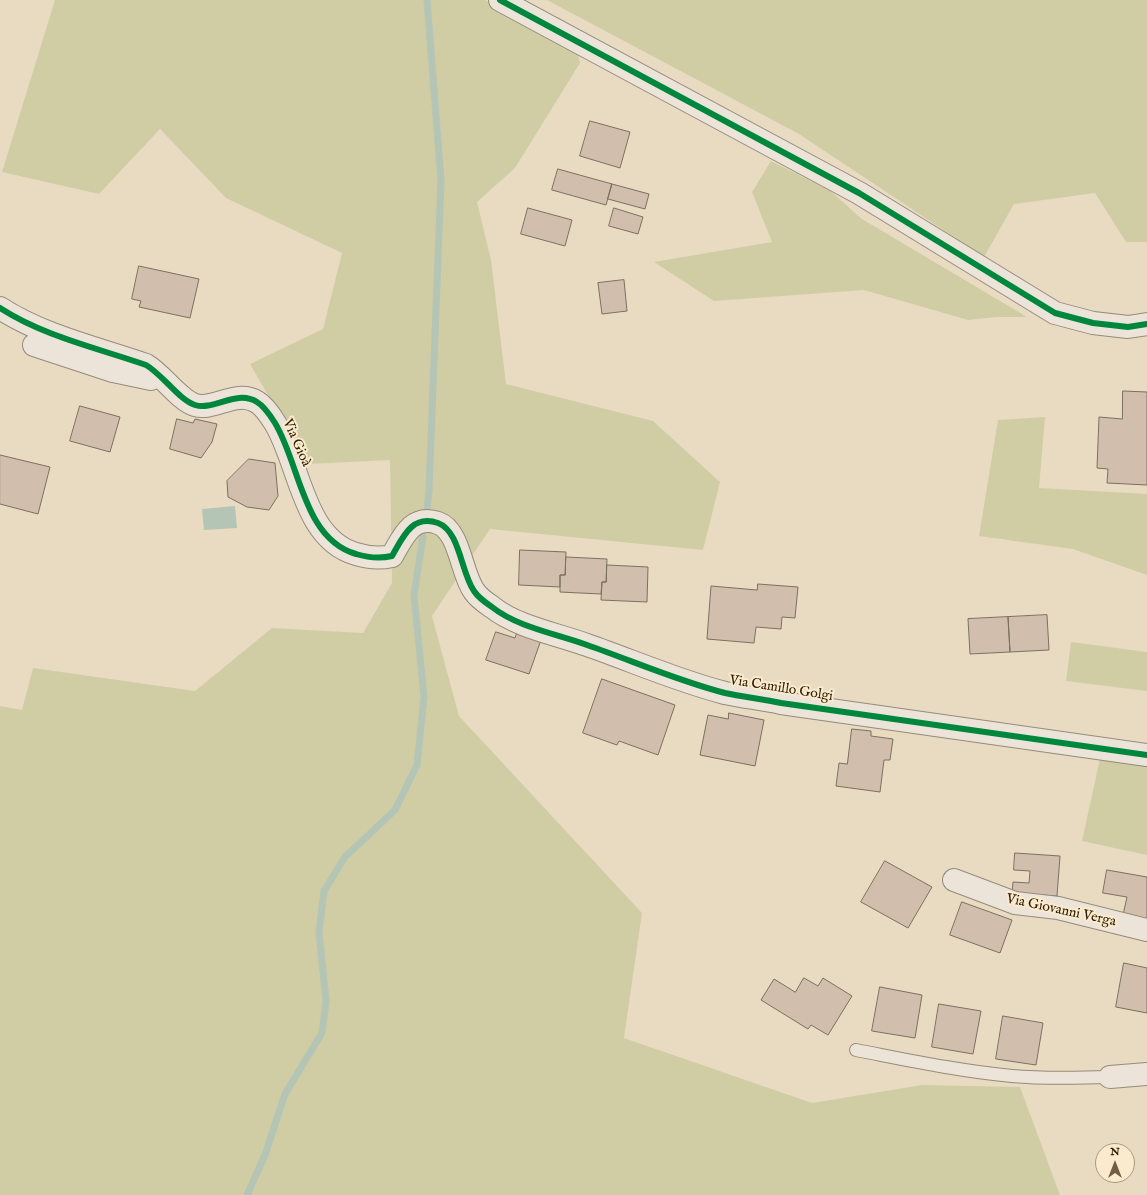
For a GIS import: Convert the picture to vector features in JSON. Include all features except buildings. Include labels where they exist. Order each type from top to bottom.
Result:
[{"type":"street","points":[[500,0],[859,193],[1055,313],[1093,323],[1128,327],[1147,324]]},
{"type":"street","name":"Via Gioà","points":[[0,308],[17,319],[47,332],[146,365],[156,371],[186,400],[195,405],[203,405],[234,398],[247,398],[257,402],[269,414],[283,436],[308,504],[321,530],[344,551],[368,558],[381,559],[392,556],[409,528],[419,522],[438,523],[450,532],[458,549]]},
{"type":"street","points":[[34,345],[113,371],[168,383]]},
{"type":"street","name":"Via Camillo Golgi","points":[[458,549],[463,570],[474,591],[492,608],[509,618],[677,678],[725,693],[789,704],[1147,755]]},
{"type":"street","name":"Via Giovanni Verga","points":[[954,880],[1015,903],[1058,908],[1147,930]]},
{"type":"street","points":[[1110,1077],[1147,1074]]},
{"type":"lane","points":[[856,1050],[955,1069],[1013,1076],[1066,1078],[1110,1077]]},
{"type":"shaded area","points":[[55,0],[485,0],[577,50],[580,63],[515,168],[477,202],[491,260],[506,384],[653,421],[720,482],[703,550],[490,529],[432,616],[459,716],[642,913],[624,1038],[812,1103],[922,1085],[1020,1087],[1060,1195],[0,1195],[0,706],[22,710],[33,668],[195,691],[272,628],[363,633],[392,583],[390,460],[308,464],[250,364],[323,329],[342,253],[226,198],[160,129],[99,194],[2,172]]},
{"type":"shaded area","points":[[547,0],[1147,0],[1147,242],[1126,242],[1095,193],[1014,204],[984,257],[799,134]]},
{"type":"shaded area","points":[[771,161],[829,190],[862,219],[1027,317],[996,317],[968,320],[864,290],[714,301],[654,262],[772,242],[752,192]]},
{"type":"shaded area","points":[[1045,417],[1039,488],[1147,494],[1147,575],[1073,549],[979,536],[998,420]]},
{"type":"shaded area","points":[[235,506],[237,528],[204,530],[202,509]]},
{"type":"shaded area","points":[[1071,642],[1147,652],[1147,691],[1066,681]]},
{"type":"shaded area","points":[[1101,754],[1147,764],[1147,855],[1082,841]]},
{"type":"waterway","points":[[427,0],[441,180],[427,510]]},
{"type":"waterway","points":[[247,1195],[265,1155],[285,1094],[322,1033],[326,1001],[319,932],[324,891],[345,857],[395,810],[417,765],[424,697],[414,595],[423,537]]},
{"type":"cycle path","points":[[500,0],[859,193],[1055,313],[1093,323],[1128,327],[1147,324]]},
{"type":"cycle path","points":[[0,308],[17,318],[52,334],[146,365],[158,374],[183,398],[195,405],[210,405],[241,398],[257,402],[269,414],[275,423],[314,517],[324,533],[338,546],[356,554],[374,558],[392,556],[409,529],[415,524],[429,521],[438,523],[445,527],[451,534],[456,543],[470,583],[480,598],[502,614],[525,625],[587,645],[690,683],[725,693],[781,703],[1147,755]]}]
